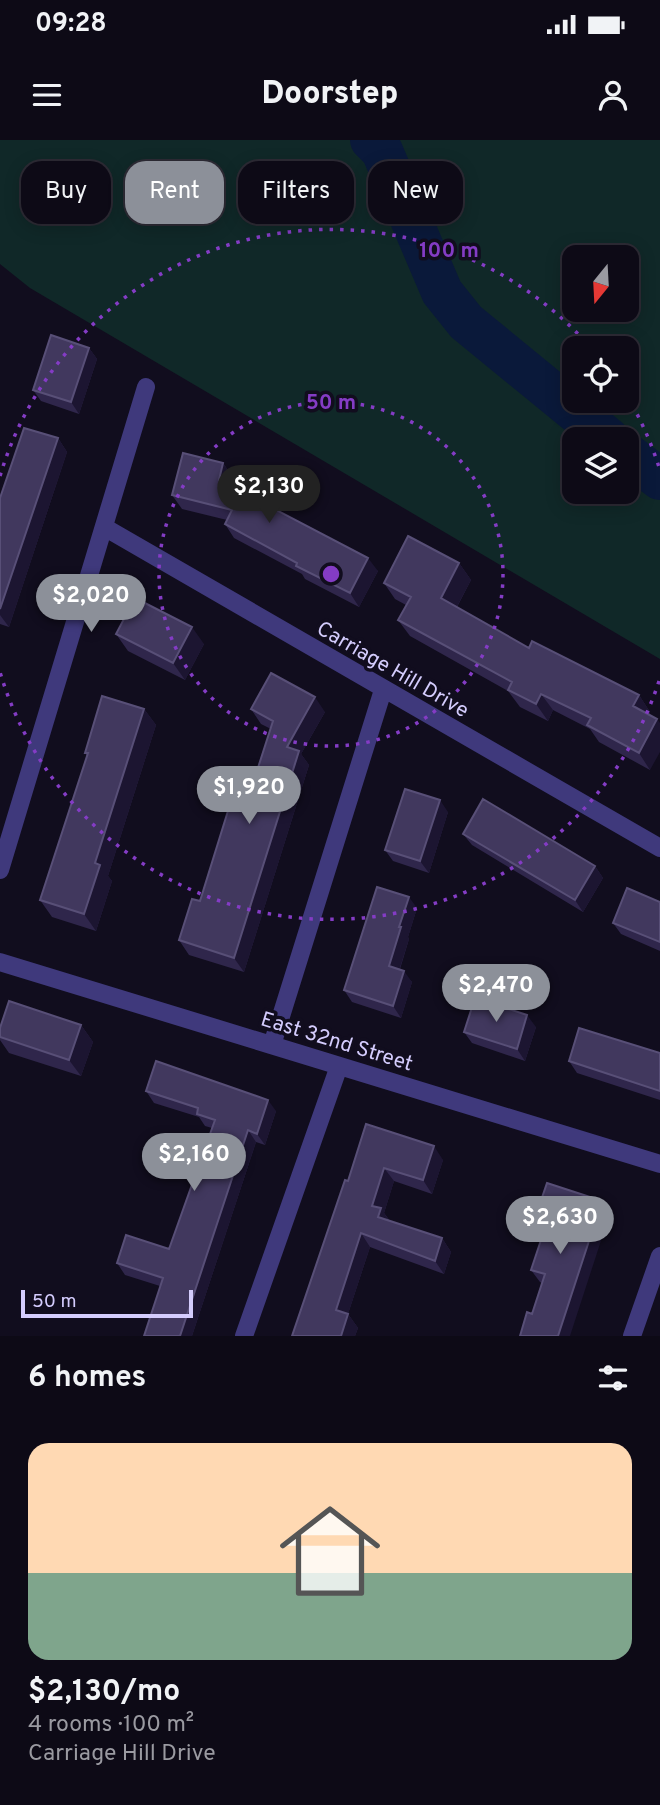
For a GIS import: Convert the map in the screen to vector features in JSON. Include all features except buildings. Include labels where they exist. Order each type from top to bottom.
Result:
[{"type":"street","points":[[0,870],[146,387]]},
{"type":"street","name":"Carriage Hill Drive","points":[[104,527],[660,848]]},
{"type":"street","points":[[272,1045],[383,690]]},
{"type":"street","name":"East 32nd Street","points":[[0,962],[660,1164]]},
{"type":"street","points":[[244,1336],[339,1066]]},
{"type":"street","points":[[632,1336],[660,1256]]},
{"type":"green space","points":[[0,140],[660,140],[660,659],[30,288],[0,264]]},
{"type":"waterway","points":[[371,140],[382,151],[442,292],[466,322],[594,427]]},
{"type":"waterway","points":[[639,463],[660,479]]}]
